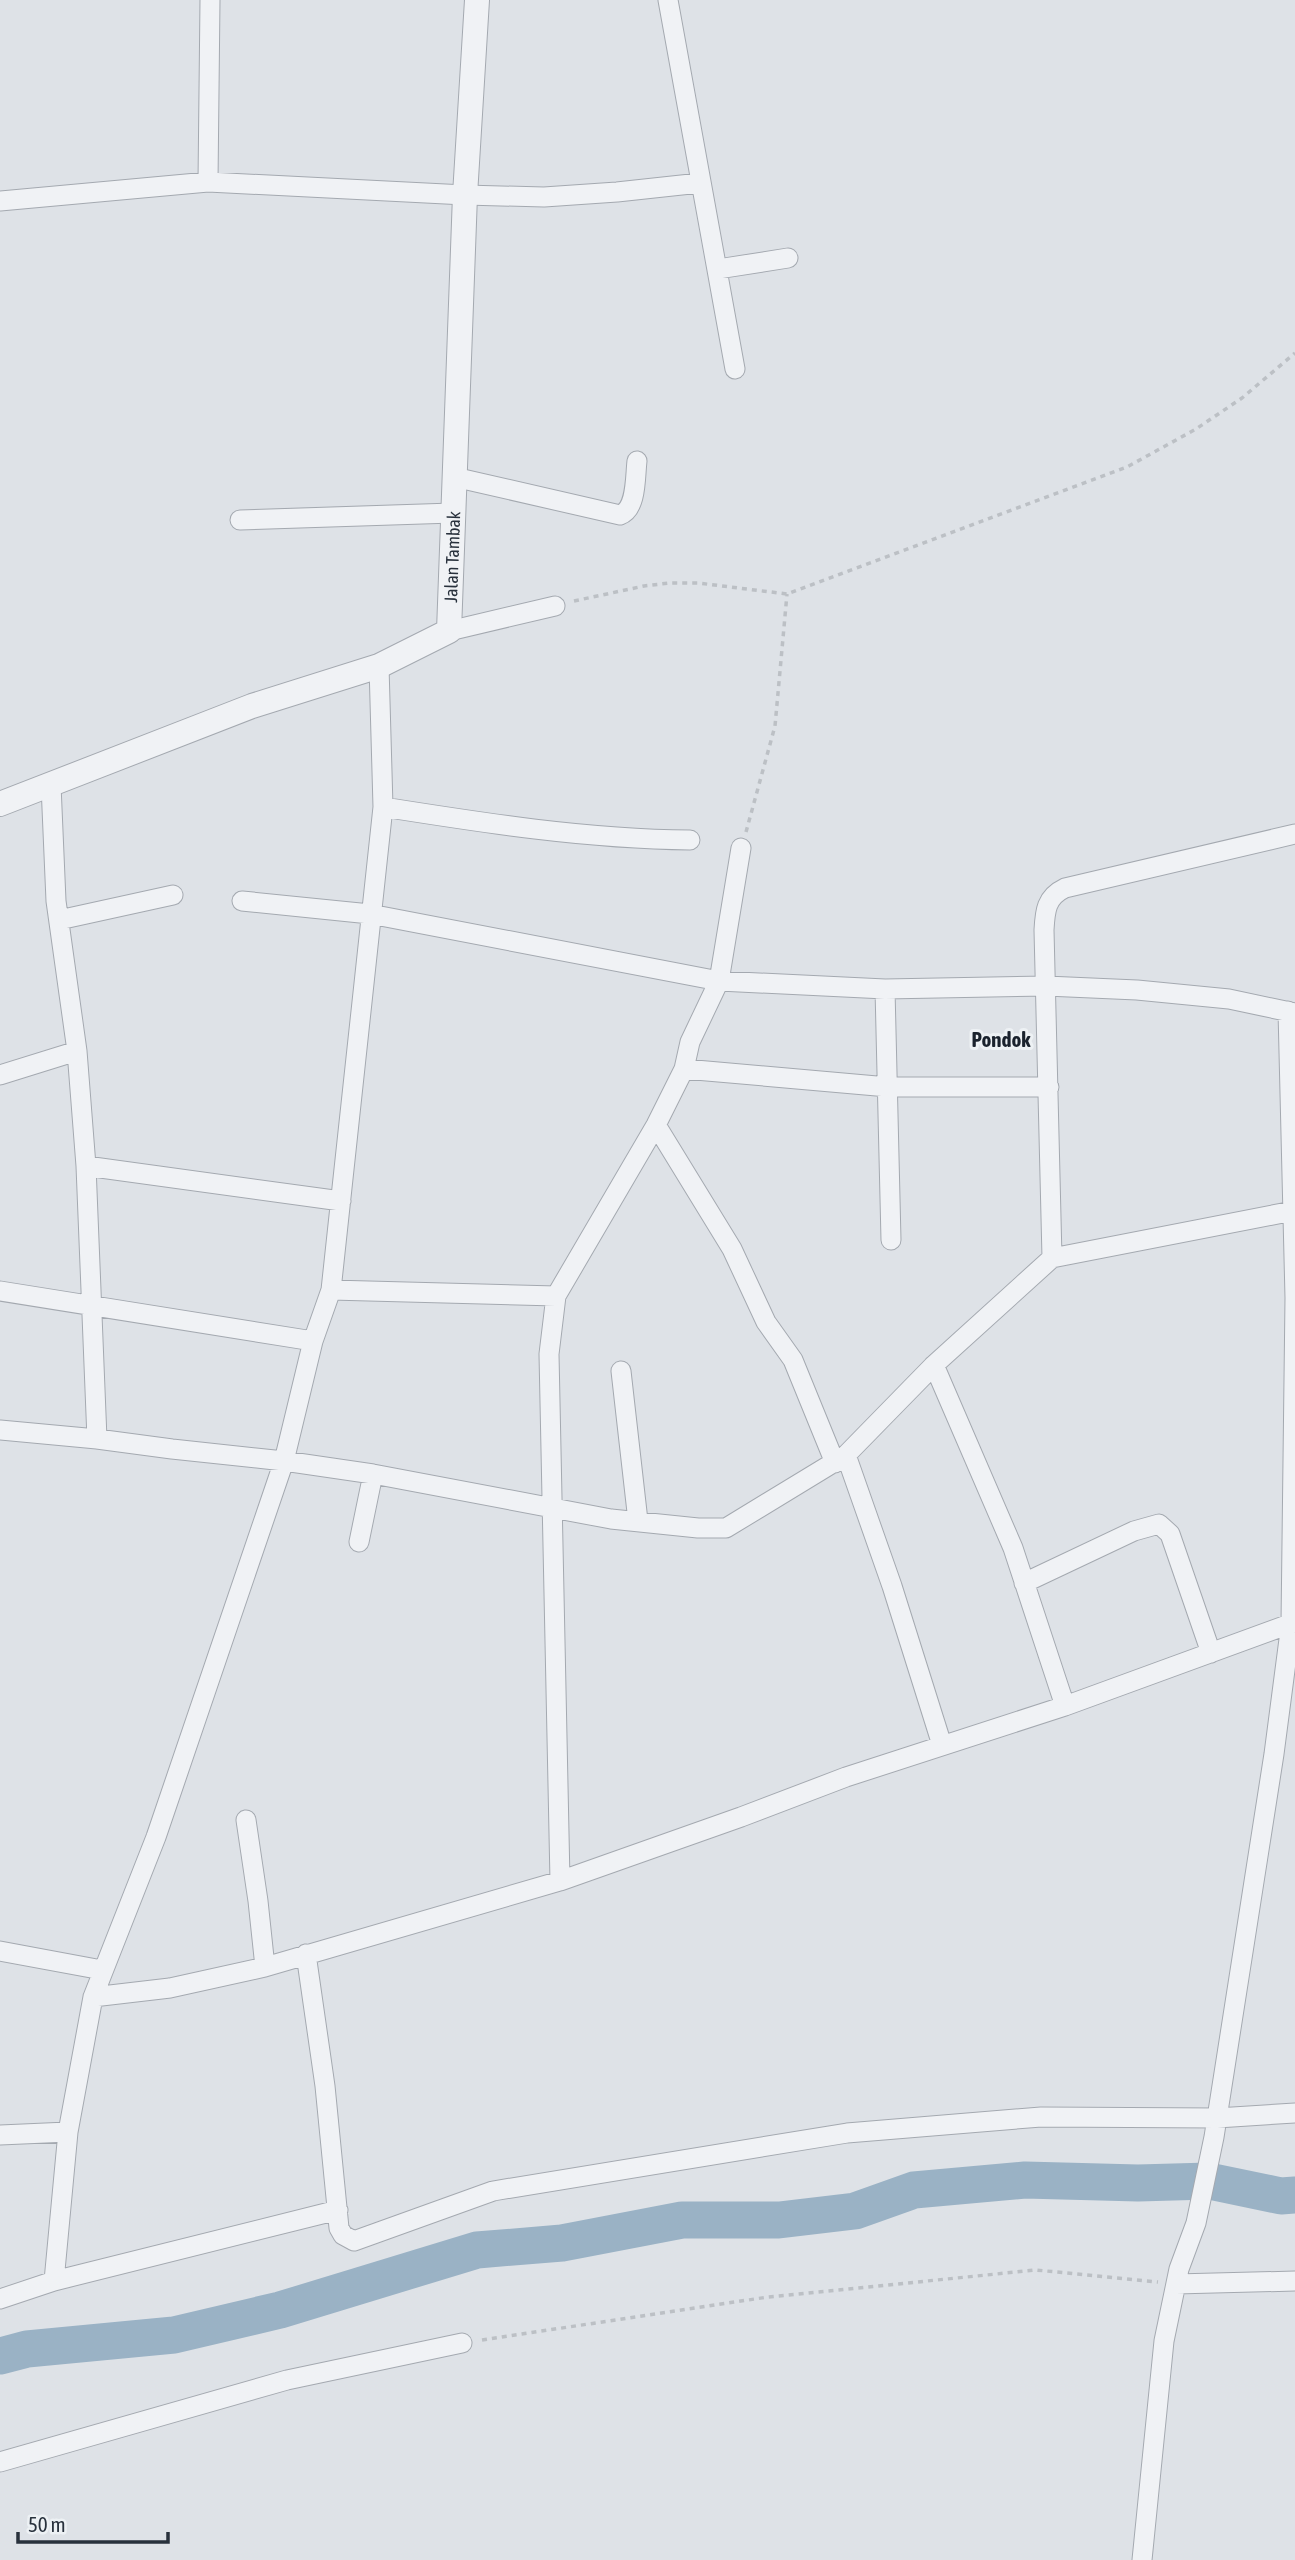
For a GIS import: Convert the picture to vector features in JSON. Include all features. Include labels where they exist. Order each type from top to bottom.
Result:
[{"type":"street","points":[[208,182],[210,0]]},
{"type":"street","name":"Jalan Tambak","points":[[449,631],[465,195],[477,0]]},
{"type":"street","points":[[668,0],[735,369]]},
{"type":"street","points":[[0,201],[208,182],[544,197],[700,183]]},
{"type":"street","points":[[718,269],[788,258]]},
{"type":"street","points":[[454,477],[620,516],[628,511],[631,503],[637,461]]},
{"type":"street","points":[[240,520],[453,513]]},
{"type":"street","points":[[0,804],[252,706],[379,666],[449,631],[555,606]]},
{"type":"street","points":[[54,2281],[68,2132],[93,1997],[156,1838],[284,1461],[313,1341],[331,1290],[383,807],[379,666]]},
{"type":"street","points":[[51,785],[59,920],[77,1051],[86,1166],[97,1438]]},
{"type":"street","points":[[383,807],[473,822],[619,839],[690,840]]},
{"type":"street","points":[[1052,1258],[1045,915],[1050,898],[1065,888],[1196,855],[1295,834]]},
{"type":"street","points":[[560,1881],[549,1354],[556,1296],[656,1125],[684,1069],[690,1042],[719,981],[741,848]]},
{"type":"street","points":[[59,920],[173,895]]},
{"type":"street","points":[[242,901],[370,914],[719,981],[885,989],[1046,986],[1183,993],[1291,1012],[1295,1298],[1293,1623],[1216,2128],[1196,2223],[1176,2284],[1164,2341],[1142,2560]]},
{"type":"street","points":[[885,989],[891,1240]]},
{"type":"street","points":[[0,1074],[77,1051]]},
{"type":"street","points":[[684,1069],[888,1087],[1049,1087]]},
{"type":"street","points":[[656,1125],[732,1249],[766,1322],[793,1360],[847,1465],[942,1745]]},
{"type":"street","points":[[86,1166],[341,1201]]},
{"type":"street","points":[[0,1430],[97,1438],[284,1461],[373,1474],[552,1509],[698,1528],[726,1528],[847,1465],[1052,1258],[1293,1211]]},
{"type":"street","points":[[331,1290],[556,1296]]},
{"type":"street","points":[[0,1291],[313,1341]]},
{"type":"street","points":[[621,1371],[638,1521]]},
{"type":"street","points":[[938,1374],[1013,1548],[1065,1706]]},
{"type":"street","points":[[359,1542],[373,1474]]},
{"type":"street","points":[[1024,1583],[1133,1531],[1159,1524],[1170,1534],[1211,1653]]},
{"type":"street","points":[[93,1997],[170,1988],[265,1967],[560,1881],[942,1745],[1065,1706],[1293,1623]]},
{"type":"street","points":[[246,1820],[265,1967]]},
{"type":"street","points":[[0,1951],[102,1970]]},
{"type":"street","points":[[306,1954],[325,2086],[339,2228],[343,2235],[354,2241],[494,2191],[847,2133],[1041,2116],[1216,2128],[1295,2113]]},
{"type":"street","points":[[0,2135],[68,2132]]},
{"type":"street","points":[[0,2299],[54,2281],[338,2210]]},
{"type":"street","points":[[1176,2284],[1295,2281]]},
{"type":"street","points":[[0,2462],[287,2380],[462,2343]]},
{"type":"path","points":[[555,606],[612,592],[669,583],[698,583],[787,594],[1128,467],[1196,429],[1242,398],[1295,353]]},
{"type":"path","points":[[741,848],[775,726],[787,594]]},
{"type":"path","points":[[462,2343],[768,2297],[1036,2270],[1176,2284]]},
{"type":"waterway","points":[[0,2356],[27,2349],[174,2335],[280,2310],[477,2250],[562,2243],[682,2220],[779,2220],[855,2211],[914,2190],[1025,2180],[1138,2183],[1209,2181],[1281,2196],[1295,2195]]},
{"type":"district","name":"Pondok","points":[[1001,1039]]}]
